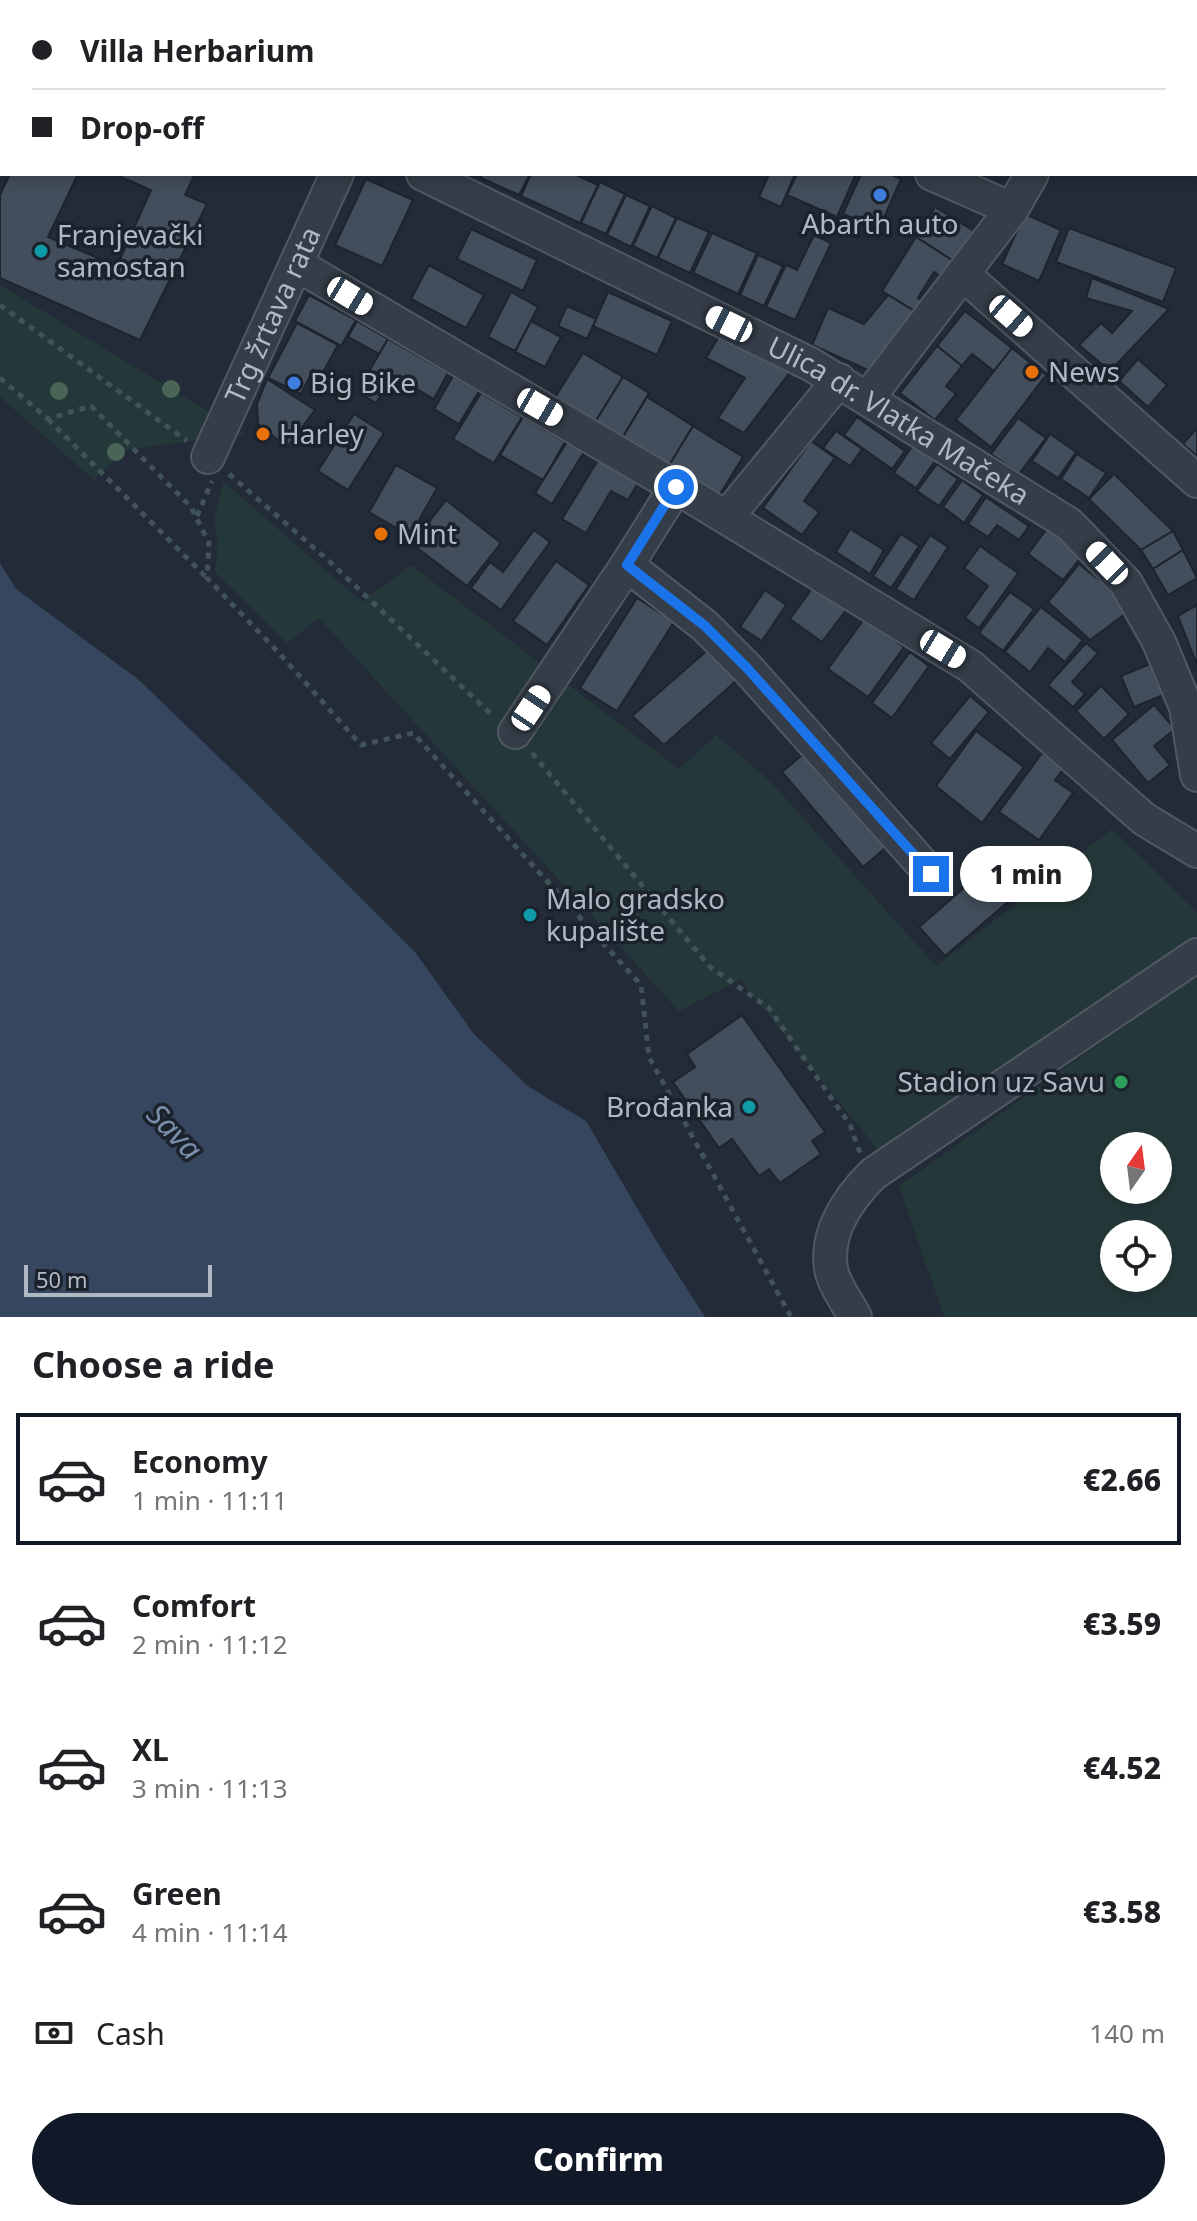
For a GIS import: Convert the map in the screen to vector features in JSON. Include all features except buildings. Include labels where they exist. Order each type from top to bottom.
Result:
[{"type":"street","name":"Trg žrtava rata","points":[[214,461],[336,176]]},
{"type":"street","name":"Ulica dr. Vlatka Mačeka","points":[[427,176],[839,380],[1069,524],[1126,583],[1159,642],[1186,707],[1197,775]]},
{"type":"street","points":[[937,176],[1012,209]]},
{"type":"street","points":[[868,398],[964,275],[1012,209],[1031,176]]},
{"type":"street","points":[[296,264],[727,517],[970,666],[1144,819],[1197,851]]},
{"type":"street","points":[[964,275],[1197,481]]},
{"type":"street","points":[[727,517],[839,380]]},
{"type":"street","points":[[515,734],[676,487]]},
{"type":"street","points":[[627,565],[705,626],[747,668],[931,874]]},
{"type":"street","points":[[855,1317],[833,1275],[830,1256],[841,1215],[858,1188],[873,1174],[1197,955]]},
{"type":"path","points":[[0,305],[214,461],[329,561],[515,734],[710,967],[769,1008],[850,1125],[860,1154],[873,1174]]},
{"type":"path","points":[[0,378],[48,419],[207,578],[361,745],[413,733],[641,985],[649,1057],[791,1317]]},
{"type":"path","points":[[48,419],[91,406],[180,496],[196,517],[209,543],[207,578]]},
{"type":"path","points":[[196,517],[214,461]]},
{"type":"shaded area","points":[[0,285],[245,434],[126,450],[94,480],[0,397]]},
{"type":"shaded area","points":[[223,481],[362,602],[411,565],[679,769],[716,735],[770,781],[936,966],[1112,829],[1197,912],[1197,944],[888,1162],[740,980],[679,1011],[319,618],[287,643],[215,572],[218,540],[214,521]]},
{"type":"shaded area","name":"Stadion uz Savu","points":[[1197,974],[1197,1317],[944,1317],[899,1186]]},
{"type":"water","name":"Sava","points":[[0,563],[16,589],[139,680],[257,794],[415,952],[474,1034],[529,1087],[586,1121],[705,1317],[0,1317]]},
{"type":"place","name":"Abarth auto","points":[[880,195]]},
{"type":"place","name":"Franjevački samostan","points":[[41,251]]},
{"type":"place","name":"News","points":[[1032,372]]},
{"type":"place","name":"Big Bike","points":[[294,383]]},
{"type":"place","name":"Harley","points":[[263,434]]},
{"type":"place","name":"Mint","points":[[381,534]]},
{"type":"place","name":"Malo gradsko kupalište","points":[[530,915]]},
{"type":"place","name":"Stadion uz Savu","points":[[1121,1082]]},
{"type":"place","name":"Brođanka","points":[[749,1107]]},
{"type":"route","points":[[676,487],[627,565],[705,626],[747,668],[931,874]]}]
